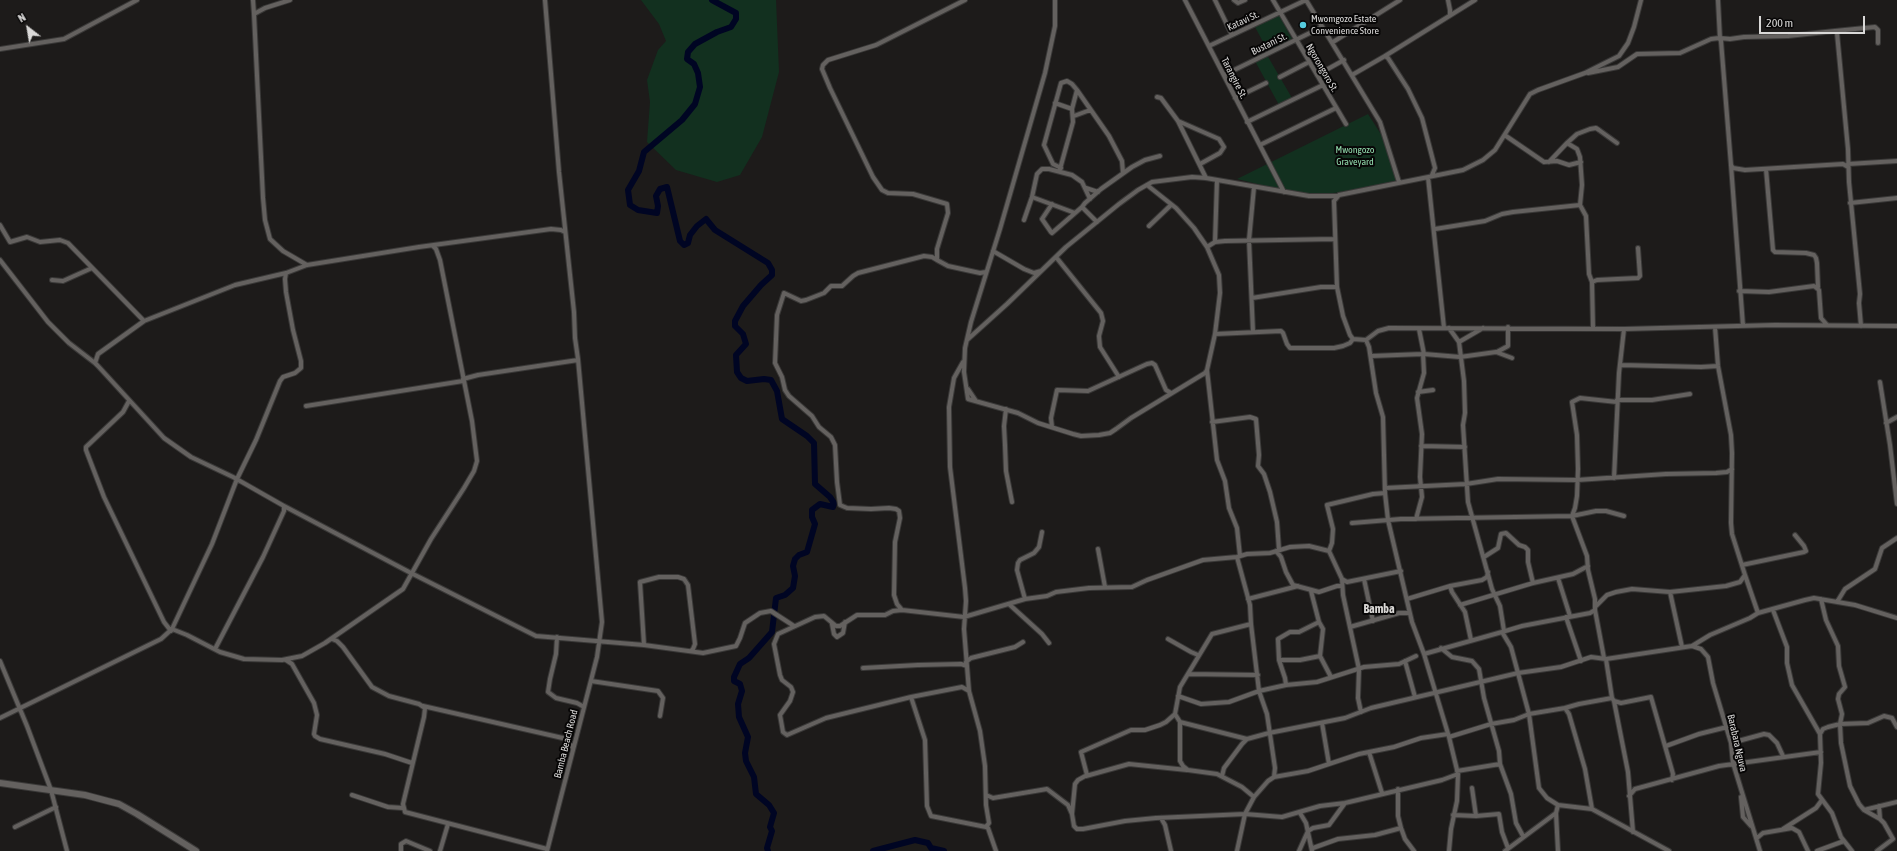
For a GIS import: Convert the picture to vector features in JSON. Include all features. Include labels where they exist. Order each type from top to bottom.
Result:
[{"type":"main road","points":[[0,784],[51,790],[97,798],[119,804],[196,851]]},
{"type":"street","points":[[0,49],[64,39],[137,0]]},
{"type":"street","points":[[253,0],[263,198],[267,230],[270,239],[277,246],[295,259],[307,265]]},
{"type":"street","points":[[254,14],[265,8],[290,0]]},
{"type":"street","name":"Bamba Beach Road","points":[[545,0],[546,33],[602,622],[600,641],[591,681],[547,850]]},
{"type":"street","points":[[937,260],[937,249],[948,213],[947,204],[913,194],[888,193],[882,190],[873,177],[822,70],[823,65],[828,60],[876,45],[966,0]]},
{"type":"street","points":[[1055,0],[1055,26],[1045,72],[967,340],[964,362],[968,389],[976,401],[1006,409],[1052,427],[1081,436],[1110,433],[1207,370]]},
{"type":"street","name":"Tarangire St.","points":[[1185,0],[1284,192]]},
{"type":"street","points":[[1215,0],[1232,35]]},
{"type":"street","points":[[1234,0],[1238,4],[1245,0]]},
{"type":"street","name":"Ngorongoro St.","points":[[1273,0],[1346,124]]},
{"type":"street","points":[[1306,0],[1344,60],[1382,126],[1399,182]]},
{"type":"street","name":"Katavi St.","points":[[1209,46],[1306,0]]},
{"type":"street","points":[[1333,42],[1400,0]]},
{"type":"street","points":[[1448,0],[1450,4],[1450,15]]},
{"type":"street","points":[[1352,75],[1475,0]]},
{"type":"street","points":[[967,340],[1056,256],[1096,222],[1147,185],[1157,181],[1175,178],[1206,178],[1309,196],[1337,196],[1472,167],[1495,150],[1506,136],[1530,94],[1585,73],[1611,61],[1624,51],[1634,27],[1641,0]]},
{"type":"street","points":[[1718,0],[1739,291],[1743,326]]},
{"type":"street","points":[[1585,73],[1595,73],[1618,67],[1637,54],[1680,53],[1711,39],[1720,38],[1730,39],[1744,37],[1788,36],[1838,32],[1875,26],[1878,30],[1878,43]]},
{"type":"street","name":"Bustani St.","points":[[1224,75],[1322,27]]},
{"type":"street","points":[[1838,32],[1848,149],[1850,202],[1860,294],[1859,303],[1861,326]]},
{"type":"street","points":[[1385,56],[1388,58],[1408,89],[1422,118],[1434,168],[1428,184],[1435,229],[1444,328]]},
{"type":"street","points":[[1317,75],[1344,60]]},
{"type":"street","points":[[1280,77],[1310,62]]},
{"type":"street","points":[[1090,199],[1082,182],[1053,164],[1044,145],[1062,81],[1072,84],[1077,90],[1118,151],[1122,161],[1124,173]]},
{"type":"street","points":[[1236,98],[1266,83]]},
{"type":"street","points":[[1248,122],[1323,85]]},
{"type":"street","points":[[1060,169],[1074,116],[1072,109],[1077,90]]},
{"type":"street","points":[[1156,97],[1161,98],[1178,121],[1206,178]]},
{"type":"street","points":[[1055,103],[1072,109]]},
{"type":"street","points":[[1260,145],[1336,108]]},
{"type":"street","points":[[1074,116],[1090,110]]},
{"type":"street","points":[[1178,121],[1214,137],[1224,147],[1220,153],[1200,164]]},
{"type":"street","points":[[1550,162],[1577,134],[1596,128],[1617,143]]},
{"type":"street","points":[[1506,136],[1544,162],[1557,161],[1569,165],[1581,162]]},
{"type":"street","points":[[1567,143],[1577,148],[1581,162],[1582,185],[1580,205],[1586,216],[1589,274],[1592,282],[1593,328]]},
{"type":"street","points":[[1052,204],[1042,219],[1052,233],[1098,192],[1124,173],[1144,160],[1160,156]]},
{"type":"street","points":[[1730,165],[1737,169],[1766,169],[1843,164],[1848,166],[1897,161]]},
{"type":"street","points":[[1024,220],[1039,171],[1060,169]]},
{"type":"street","points":[[1766,169],[1773,250],[1776,252],[1806,253],[1814,255],[1817,263],[1822,320],[1827,326]]},
{"type":"street","points":[[1215,242],[1218,180]]},
{"type":"street","points":[[1147,185],[1186,218],[1207,246],[1216,264],[1220,281],[1214,334],[1207,370],[1212,422],[1217,460],[1225,481],[1229,508],[1237,528],[1238,556],[1248,599],[1259,691],[1266,714],[1275,768],[1274,777]]},
{"type":"street","points":[[1253,332],[1249,240],[1254,187]]},
{"type":"street","points":[[1086,188],[1098,192]]},
{"type":"street","points":[[1337,196],[1334,200],[1337,287],[1343,316],[1353,339]]},
{"type":"street","points":[[1032,197],[1075,213]]},
{"type":"street","points":[[1850,202],[1897,198]]},
{"type":"street","points":[[1149,226],[1171,205]]},
{"type":"street","points":[[1435,229],[1485,221],[1508,213],[1580,205]]},
{"type":"street","points":[[1082,207],[1096,222]]},
{"type":"street","points":[[0,226],[10,242],[27,237],[44,242],[64,240],[144,321]]},
{"type":"street","points":[[96,363],[98,354],[144,321],[235,285],[286,273],[307,265],[551,229],[565,232]]},
{"type":"street","points":[[1207,246],[1215,242],[1249,240],[1335,239]]},
{"type":"street","points":[[129,401],[123,412],[86,447],[86,450],[103,495],[164,622],[171,630],[187,635],[215,649],[244,659],[286,660],[302,656],[332,639],[403,589],[431,539],[464,488],[476,464],[472,421],[440,260],[436,249],[432,246]]},
{"type":"street","points":[[1592,282],[1597,280],[1638,278],[1640,276],[1638,248]]},
{"type":"street","points":[[993,251],[1024,269],[1034,273],[1041,271]]},
{"type":"street","points":[[902,610],[897,604],[894,595],[895,542],[900,518],[899,511],[889,508],[847,508],[840,505],[835,445],[832,437],[819,427],[812,416],[789,396],[785,390],[782,378],[775,363],[777,315],[784,293],[801,301],[806,300],[824,293],[831,286],[842,286],[858,273],[924,256],[937,260],[948,266],[980,273],[986,272]]},
{"type":"street","points":[[1056,256],[1101,313],[1103,321],[1099,336],[1100,347],[1120,377]]},
{"type":"street","points":[[0,260],[48,322],[74,347],[96,363],[164,438],[178,448],[411,573],[536,636],[644,645],[703,653],[736,646],[745,623],[750,618],[765,612],[774,613],[794,626]]},
{"type":"street","points":[[52,280],[63,280],[92,268]]},
{"type":"street","points":[[0,718],[162,639],[171,630],[212,544],[237,479],[256,440],[280,381],[284,377],[295,373],[301,368],[301,361],[293,330],[286,292],[286,273]]},
{"type":"street","points":[[980,273],[984,279]]},
{"type":"street","points":[[1739,291],[1769,292],[1808,286],[1818,288]]},
{"type":"street","points":[[1252,298],[1321,287],[1337,287]]},
{"type":"street","points":[[1818,326],[1822,320]]},
{"type":"street","points":[[1353,339],[1366,340],[1383,329],[1624,329],[1715,326],[1897,326]]},
{"type":"street","points":[[1715,326],[1718,366],[1731,435],[1730,523],[1732,534],[1758,613]]},
{"type":"street","points":[[1449,328],[1459,342],[1465,392],[1466,413],[1463,425],[1468,502],[1492,589],[1500,606],[1503,632],[1518,673],[1529,714],[1539,788],[1547,798],[1558,805],[1592,809],[1669,851]]},
{"type":"street","points":[[1459,342],[1485,328]]},
{"type":"street","points":[[1370,356],[1423,354],[1445,357],[1460,357],[1496,352],[1508,346],[1508,328]]},
{"type":"street","points":[[1416,519],[1422,497],[1422,434],[1417,405],[1418,392],[1424,373],[1419,329]]},
{"type":"street","points":[[1614,478],[1617,436],[1617,401],[1624,329]]},
{"type":"street","points":[[1214,334],[1281,331],[1290,348],[1334,348],[1350,343],[1353,339]]},
{"type":"street","points":[[1366,340],[1376,394],[1383,417],[1385,490],[1388,520],[1410,613],[1436,692],[1449,736],[1457,772],[1456,801],[1449,851]]},
{"type":"street","points":[[1496,352],[1512,358]]},
{"type":"street","points":[[306,406],[463,380],[478,375],[578,360]]},
{"type":"street","points":[[964,362],[954,378],[948,418],[950,474],[966,601],[964,617],[969,691],[983,749],[989,823],[986,827]]},
{"type":"street","points":[[1052,427],[1051,418],[1057,390],[1088,391],[1147,364],[1152,363],[1155,365],[1166,390],[1171,393]]},
{"type":"street","points":[[1621,365],[1718,366]]},
{"type":"street","points":[[1880,382],[1886,423],[1895,458],[1897,504]]},
{"type":"street","points":[[1418,392],[1433,390]]},
{"type":"street","points":[[1633,832],[1628,772],[1605,658],[1587,556],[1572,516],[1575,508],[1577,480],[1577,435],[1572,402],[1580,398],[1617,401],[1652,400],[1690,394]]},
{"type":"street","points":[[1006,409],[1004,445],[1006,471],[1012,502]]},
{"type":"street","points":[[1212,422],[1253,417],[1256,419],[1258,466],[1264,474],[1270,492],[1277,522],[1278,550],[1285,564],[1289,578],[1293,584],[1318,592],[1341,586]]},
{"type":"street","points":[[1886,423],[1897,417]]},
{"type":"street","points":[[1421,446],[1464,447]]},
{"type":"street","points":[[1361,712],[1358,698],[1359,669],[1341,586],[1342,579],[1329,550],[1332,543],[1333,529],[1327,505],[1385,490],[1421,485],[1466,484],[1498,479],[1577,480],[1730,471]]},
{"type":"street","points":[[215,649],[260,564],[284,511],[284,506]]},
{"type":"street","points":[[1352,523],[1416,519],[1572,516],[1606,511],[1624,516]]},
{"type":"street","points":[[1025,599],[1017,570],[1018,563],[1020,560],[1034,553],[1039,547],[1042,532]]},
{"type":"street","points":[[1484,557],[1498,548],[1501,534],[1506,533],[1519,545],[1528,550],[1533,583]]},
{"type":"street","points":[[1742,565],[1806,551],[1795,535]]},
{"type":"street","points":[[1837,602],[1845,589],[1875,569],[1882,548],[1897,538]]},
{"type":"street","points":[[832,624],[840,626],[857,615],[885,615],[893,611],[902,610],[964,617],[1010,605],[1025,599],[1046,596],[1056,592],[1105,587],[1132,587],[1202,560],[1248,554],[1263,554],[1290,547],[1309,546],[1329,550]]},
{"type":"street","points":[[1098,549],[1105,587]]},
{"type":"street","points":[[1460,605],[1533,583],[1573,574],[1588,566]]},
{"type":"street","points":[[1342,579],[1350,583],[1401,570]]},
{"type":"street","points":[[1407,599],[1450,586],[1482,580],[1487,577],[1488,572]]},
{"type":"street","points":[[1424,654],[1440,648],[1503,632],[1568,616],[1590,613],[1607,595],[1616,592],[1632,589],[1670,592],[1726,586],[1740,582],[1745,575]]},
{"type":"street","points":[[644,645],[640,582],[659,576],[678,576],[684,579],[688,584],[695,644],[693,650],[690,651]]},
{"type":"street","points":[[1558,578],[1581,661]]},
{"type":"street","points":[[1364,579],[1373,621]]},
{"type":"street","points":[[1248,599],[1299,586]]},
{"type":"street","points":[[1450,586],[1465,612],[1471,640]]},
{"type":"street","points":[[1311,591],[1319,622],[1323,629],[1320,656],[1331,677]]},
{"type":"street","points":[[1670,592],[1682,648]]},
{"type":"street","points":[[1180,722],[1247,739],[1269,732],[1345,718],[1371,708],[1518,673],[1561,667],[1591,657],[1605,658],[1692,646],[1715,632],[1750,618],[1758,613],[1814,598],[1855,604],[1897,618]]},
{"type":"street","points":[[1821,599],[1826,620],[1838,646],[1839,666],[1845,687],[1839,694],[1838,698],[1842,714],[1840,724],[1841,743],[1847,775],[1859,804],[1864,810],[1884,823],[1893,839],[1877,851]]},
{"type":"street","points":[[1010,605],[1042,634],[1049,643]]},
{"type":"street","points":[[1773,610],[1787,647],[1787,663],[1792,685],[1820,734],[1821,752],[1818,794],[1832,813],[1844,841],[1852,851]]},
{"type":"street","points":[[1350,627],[1399,613],[1410,613]]},
{"type":"street","points":[[845,622],[843,633],[837,637],[834,634],[832,624],[828,618],[824,616],[815,617],[778,634],[774,644],[780,675],[782,680],[791,686],[793,692],[790,701],[780,715],[784,734],[787,735],[826,718],[911,697],[962,686],[969,691]]},
{"type":"street","points":[[1286,685],[1279,660],[1278,639],[1290,632],[1299,632],[1319,622]]},
{"type":"street","points":[[1188,770],[1180,761],[1180,722],[1175,714],[1178,696],[1198,655],[1212,634],[1251,624]]},
{"type":"street","points":[[557,637],[558,643],[548,692],[556,698],[577,702],[584,706]]},
{"type":"street","points":[[332,639],[337,641],[343,647],[372,687],[389,696],[423,706],[567,739],[573,749]]},
{"type":"street","points":[[1168,639],[1198,655]]},
{"type":"street","points":[[967,664],[971,658],[1015,647],[1023,642]]},
{"type":"street","name":"Barabara Nguva","points":[[1692,646],[1701,649],[1708,658],[1713,683],[1731,743],[1733,763],[1760,851]]},
{"type":"street","points":[[1440,648],[1452,657],[1472,661],[1479,669],[1480,683],[1499,751],[1500,764],[1511,794],[1516,823],[1523,836]]},
{"type":"street","points":[[1279,660],[1300,660],[1320,656]]},
{"type":"street","points":[[1178,696],[1201,704],[1234,701],[1259,691],[1286,685],[1317,682],[1359,669],[1399,664],[1416,656]]},
{"type":"street","points":[[286,660],[292,664],[314,703],[317,715],[315,736],[320,739],[385,754],[412,763]]},
{"type":"street","points":[[1405,661],[1415,697]]},
{"type":"street","points":[[0,663],[20,709],[51,790],[67,851]]},
{"type":"street","points":[[863,668],[967,664]]},
{"type":"street","points":[[1188,674],[1258,675]]},
{"type":"street","points":[[591,681],[658,691],[663,698],[660,716]]},
{"type":"street","points":[[911,697],[925,740],[927,765],[927,806],[931,816],[988,828],[996,851]]},
{"type":"street","points":[[1237,851],[1245,814],[1254,797],[1268,781],[1274,777],[1308,771],[1369,752],[1425,737],[1449,736],[1491,724],[1514,720],[1529,714],[1579,704],[1613,700],[1621,703],[1651,697],[1666,746],[1673,774],[1672,780]]},
{"type":"street","points":[[423,706],[426,711],[412,763],[403,808],[407,814],[547,850]]},
{"type":"street","points":[[1565,708],[1569,714],[1585,768],[1592,809]]},
{"type":"street","points":[[1086,776],[1086,771],[1080,755],[1082,751],[1131,730],[1145,730],[1160,726],[1175,714]]},
{"type":"street","points":[[1820,734],[1823,729],[1840,724],[1868,723],[1884,716],[1892,718],[1897,727]]},
{"type":"street","points":[[1322,723],[1329,764]]},
{"type":"street","points":[[1666,746],[1699,734],[1727,727]]},
{"type":"street","points":[[1731,743],[1764,734],[1769,736],[1777,743],[1783,756]]},
{"type":"street","points":[[1222,776],[1224,768],[1247,739]]},
{"type":"street","points":[[1369,752],[1382,793]]},
{"type":"street","points":[[1629,796],[1635,789],[1733,763],[1821,752]]},
{"type":"street","points":[[1072,814],[1075,784],[1078,780],[1086,776],[1129,764],[1188,770],[1222,776],[1242,787],[1254,797]]},
{"type":"street","points":[[986,795],[993,798],[1047,789],[1068,805],[1072,814],[1074,826],[1077,829],[1083,829],[1126,821],[1161,818],[1245,814],[1273,817],[1300,813],[1320,806],[1345,803],[1398,789],[1442,780],[1457,772],[1500,764]]},
{"type":"street","points":[[1673,774],[1677,778]]},
{"type":"street","points":[[1472,788],[1476,816]]},
{"type":"street","points":[[1398,789],[1398,816],[1401,828],[1405,839],[1414,851]]},
{"type":"street","points":[[352,795],[388,807],[403,808]]},
{"type":"street","points":[[1783,829],[1816,808],[1822,800]]},
{"type":"street","points":[[1864,810],[1897,802]]},
{"type":"street","points":[[1298,851],[1308,831],[1313,828],[1329,824],[1345,803]]},
{"type":"street","points":[[1558,805],[1556,813],[1558,851]]},
{"type":"street","points":[[1879,806],[1880,819]]},
{"type":"street","points":[[15,827],[56,807]]},
{"type":"street","points":[[1300,813],[1304,818],[1313,849],[1338,839],[1375,835],[1401,828]]},
{"type":"street","points":[[1453,815],[1476,816],[1500,814],[1506,850],[1556,813]]},
{"type":"street","points":[[1161,818],[1165,825],[1171,851]]},
{"type":"street","points":[[440,851],[448,824]]},
{"type":"street","points":[[1757,838],[1763,833],[1783,829],[1796,829],[1808,851]]},
{"type":"street","points":[[401,851],[401,844],[406,841],[430,851]]},
{"type":"street","points":[[1817,851],[1844,841]]},
{"type":"green space","points":[[641,0],[776,0],[779,72],[762,137],[740,175],[717,182],[676,170],[647,142],[650,102],[647,80],[658,50],[666,41],[659,24]]},
{"type":"green space","points":[[1279,15],[1292,39],[1268,51],[1255,27]]},
{"type":"green space","points":[[1267,55],[1292,98],[1279,105],[1255,61]]},
{"type":"green space","name":"Mwongozo Graveyard","points":[[1368,114],[1384,139],[1395,176],[1395,181],[1342,192],[1315,195],[1295,193],[1237,179]]},
{"type":"waterway","points":[[712,0],[736,13],[736,19],[731,27],[717,32],[695,44],[688,52],[687,59],[694,64],[698,73],[700,87],[695,104],[682,120],[644,152],[639,171],[628,190],[630,205],[638,210],[657,213],[658,206],[656,196],[660,189],[667,187],[680,241],[684,245],[688,243],[690,235],[697,226],[706,219],[715,230],[768,263],[772,270],[772,275],[761,285],[743,306],[735,321],[735,326],[743,334],[746,344],[736,355],[737,372],[741,378],[747,381],[764,379],[771,380],[777,391],[782,419],[807,436],[814,443],[815,484],[830,497],[834,503],[833,507],[820,504],[812,510],[812,517],[815,524],[807,552],[799,555],[795,559],[793,566],[795,576],[793,588],[785,595],[776,598],[772,632],[749,658],[740,664],[734,677],[734,681],[740,684],[742,691],[738,704],[739,717],[748,737],[745,753],[746,761],[754,777],[756,794],[769,805],[774,813],[770,827],[772,831],[767,848],[768,851]]},
{"type":"waterway","points":[[873,851],[915,840],[928,843],[931,848],[944,851]]},
{"type":"place","name":"Mwomgozo Estate Convenience Store","points":[[1303,25]]},
{"type":"district","name":"Bamba","points":[[1379,609]]}]
